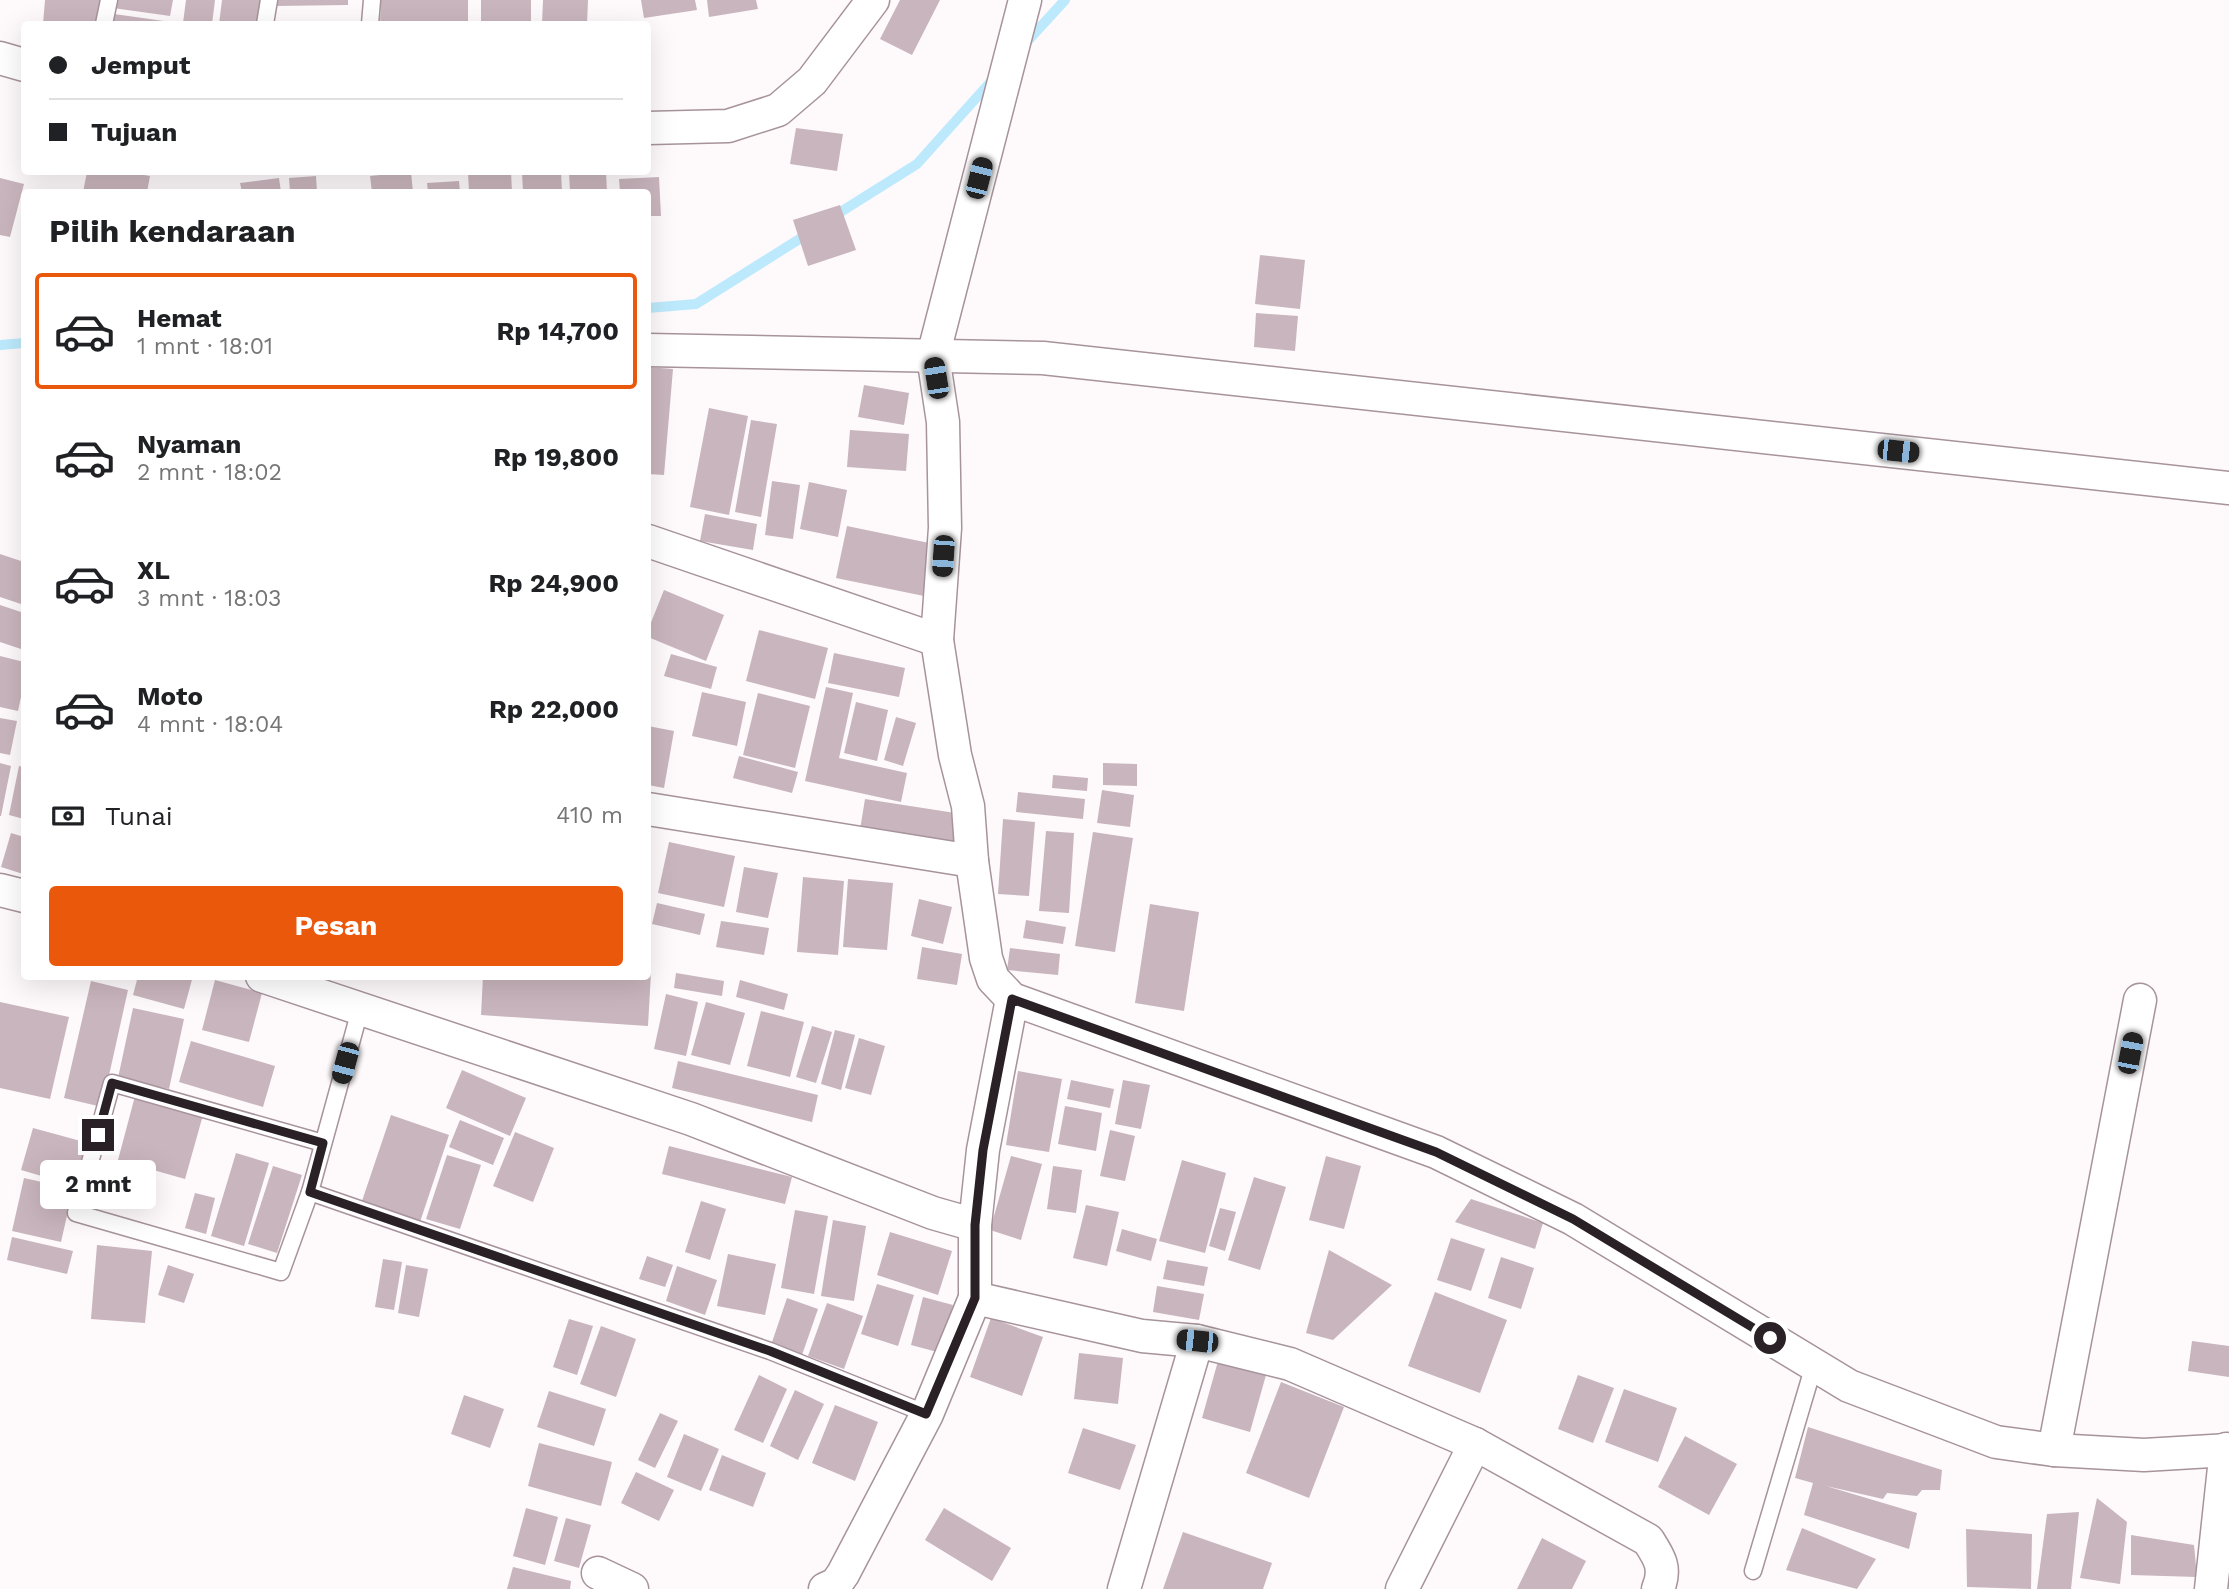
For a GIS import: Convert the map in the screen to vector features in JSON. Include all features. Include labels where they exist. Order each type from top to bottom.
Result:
[{"type":"street","points":[[651,128],[729,126],[778,110],[812,80],[873,0]]},
{"type":"street","points":[[1025,0],[933,356],[943,422],[945,528],[937,640],[955,755],[968,806],[972,861],[986,958],[993,979],[1012,999],[1436,1152],[1573,1219],[1849,1386],[1996,1441],[2054,1450],[2144,1455],[2228,1449],[2211,1589]]},
{"type":"street","points":[[0,58],[21,64]]},
{"type":"street","points":[[651,350],[1057,359],[2229,488]]},
{"type":"street","points":[[651,542],[937,640]]},
{"type":"street","points":[[651,809],[972,861]]},
{"type":"street","points":[[0,890],[21,895]]},
{"type":"street","points":[[274,980],[691,1119],[933,1213],[975,1225]]},
{"type":"street","points":[[825,1589],[836,1584],[843,1574],[926,1414],[975,1298],[975,1225],[983,1150],[1012,999]]},
{"type":"street","points":[[2054,1450],[2140,1000]]},
{"type":"street","points":[[975,1298],[1142,1336],[1197,1341],[1290,1364],[1475,1444],[1648,1540],[1661,1560],[1658,1589]]},
{"type":"street","points":[[1125,1589],[1197,1341]]},
{"type":"street","points":[[1402,1589],[1475,1444]]},
{"type":"street","points":[[598,1573],[632,1589]]},
{"type":"lane","points":[[105,21],[109,0]]},
{"type":"lane","points":[[266,21],[269,0]]},
{"type":"lane","points":[[370,21],[372,0]]},
{"type":"lane","points":[[323,1143],[112,1083],[76,1213],[281,1272],[310,1192],[360,1010]]},
{"type":"lane","points":[[310,1192],[770,1351],[926,1414]]},
{"type":"lane","points":[[1753,1571],[1814,1365]]},
{"type":"building","points":[[45,0],[104,0],[102,21],[43,21]]},
{"type":"building","points":[[115,0],[173,0],[170,16],[113,8]]},
{"type":"building","points":[[186,0],[215,0],[212,21],[183,21]]},
{"type":"building","points":[[222,0],[263,0],[260,21],[219,21]]},
{"type":"building","points":[[278,0],[348,0],[348,5],[277,6]]},
{"type":"building","points":[[381,0],[468,0],[468,21],[380,21]]},
{"type":"building","points":[[481,0],[531,0],[531,21],[481,21]]},
{"type":"building","points":[[543,0],[588,0],[587,21],[542,21]]},
{"type":"building","points":[[641,0],[695,0],[697,10],[644,18]]},
{"type":"building","points":[[707,0],[756,0],[758,9],[709,17]]},
{"type":"building","points":[[900,0],[940,0],[912,55],[880,39]]},
{"type":"building","points":[[114,14],[164,21],[113,21]]},
{"type":"building","points":[[796,128],[843,134],[837,171],[790,164]]},
{"type":"building","points":[[86,175],[150,176],[148,189],[84,189]]},
{"type":"building","points":[[411,175],[413,189],[372,189],[370,176]]},
{"type":"building","points":[[468,175],[511,175],[512,189],[469,189]]},
{"type":"building","points":[[522,175],[561,175],[562,189],[523,189]]},
{"type":"building","points":[[569,175],[606,175],[607,189],[570,189]]},
{"type":"building","points":[[316,176],[317,189],[290,189],[289,178]]},
{"type":"building","points":[[659,177],[661,216],[651,216],[651,189],[620,189],[619,179]]},
{"type":"building","points":[[0,178],[24,184],[10,237],[0,235]]},
{"type":"building","points":[[279,178],[281,189],[241,189],[240,183]]},
{"type":"building","points":[[459,181],[460,189],[428,189],[427,183]]},
{"type":"building","points":[[840,205],[856,250],[808,266],[793,220]]},
{"type":"building","points":[[1260,255],[1305,260],[1300,309],[1255,304]]},
{"type":"building","points":[[1256,313],[1298,316],[1295,351],[1254,347]]},
{"type":"building","points":[[651,367],[673,369],[664,475],[651,474]]},
{"type":"building","points":[[864,385],[909,393],[904,425],[858,417]]},
{"type":"building","points":[[709,408],[748,416],[729,515],[690,507]]},
{"type":"building","points":[[751,420],[777,424],[761,517],[735,512]]},
{"type":"building","points":[[850,430],[909,434],[906,471],[847,467]]},
{"type":"building","points":[[772,481],[800,485],[793,539],[765,535]]},
{"type":"building","points":[[809,482],[847,490],[838,537],[800,529]]},
{"type":"building","points":[[705,514],[757,524],[753,550],[700,541]]},
{"type":"building","points":[[847,526],[934,544],[924,596],[836,578]]},
{"type":"building","points":[[0,554],[21,561],[21,604],[0,597]]},
{"type":"building","points":[[664,590],[724,615],[706,661],[651,638],[651,622]]},
{"type":"building","points":[[0,605],[21,612],[21,649],[0,642]]},
{"type":"building","points":[[759,630],[828,648],[815,699],[746,681]]},
{"type":"building","points":[[834,653],[905,668],[899,697],[828,683]]},
{"type":"building","points":[[671,654],[717,667],[711,689],[664,676]]},
{"type":"building","points":[[0,656],[21,661],[21,697],[18,711],[0,707]]},
{"type":"building","points":[[826,687],[853,693],[839,758],[907,773],[901,802],[805,781]]},
{"type":"building","points":[[702,692],[746,702],[737,746],[692,736]]},
{"type":"building","points":[[758,693],[810,706],[795,768],[743,755]]},
{"type":"building","points":[[856,702],[888,710],[877,761],[844,753]]},
{"type":"building","points":[[896,717],[916,723],[903,766],[884,760]]},
{"type":"building","points":[[0,718],[17,721],[10,755],[0,753]]},
{"type":"building","points":[[651,727],[674,731],[664,788],[651,786]]},
{"type":"building","points":[[739,756],[798,772],[792,793],[733,778]]},
{"type":"building","points":[[0,763],[11,766],[1,816],[0,816]]},
{"type":"building","points":[[1103,763],[1137,764],[1137,786],[1103,785]]},
{"type":"building","points":[[19,766],[21,766],[21,818],[9,815]]},
{"type":"building","points":[[1053,775],[1088,778],[1087,791],[1052,788]]},
{"type":"building","points":[[1102,790],[1134,795],[1130,827],[1097,823]]},
{"type":"building","points":[[1018,792],[1085,799],[1083,819],[1016,812]]},
{"type":"building","points":[[865,799],[968,815],[961,859],[858,842]]},
{"type":"building","points":[[1003,819],[1035,822],[1029,896],[998,894]]},
{"type":"building","points":[[1046,831],[1074,833],[1069,913],[1039,911]]},
{"type":"building","points":[[1093,832],[1133,838],[1115,952],[1075,946]]},
{"type":"building","points":[[11,833],[21,836],[21,873],[1,867]]},
{"type":"building","points":[[669,842],[735,856],[724,907],[658,893]]},
{"type":"building","points":[[744,867],[778,873],[768,918],[736,912]]},
{"type":"building","points":[[803,877],[844,881],[838,955],[797,952]]},
{"type":"building","points":[[848,879],[893,883],[887,950],[843,947]]},
{"type":"building","points":[[919,899],[952,907],[943,944],[911,936]]},
{"type":"building","points":[[657,903],[705,914],[700,935],[652,924]]},
{"type":"building","points":[[1150,904],[1199,912],[1184,1011],[1135,1003]]},
{"type":"building","points":[[1026,920],[1066,927],[1063,944],[1023,938]]},
{"type":"building","points":[[721,921],[769,928],[764,955],[716,947]]},
{"type":"building","points":[[922,947],[962,954],[957,985],[917,979]]},
{"type":"building","points":[[1010,948],[1060,954],[1058,975],[1007,970]]},
{"type":"building","points":[[676,973],[724,981],[722,996],[674,988]]},
{"type":"building","points":[[137,980],[192,980],[184,1009],[133,995]]},
{"type":"building","points":[[215,980],[262,993],[249,1042],[202,1030]]},
{"type":"building","points":[[483,980],[651,980],[648,1026],[481,1015]]},
{"type":"building","points":[[740,980],[788,994],[784,1010],[736,997]]},
{"type":"building","points":[[91,981],[128,990],[102,1107],[64,1098]]},
{"type":"building","points":[[666,994],[698,1002],[686,1056],[654,1049]]},
{"type":"building","points":[[0,1002],[69,1017],[50,1099],[0,1088]]},
{"type":"building","points":[[706,1002],[745,1013],[730,1065],[691,1055]]},
{"type":"building","points":[[133,1008],[184,1019],[169,1089],[118,1078]]},
{"type":"building","points":[[761,1011],[804,1022],[790,1077],[747,1066]]},
{"type":"building","points":[[812,1026],[832,1032],[816,1083],[796,1077]]},
{"type":"building","points":[[835,1030],[855,1035],[841,1090],[821,1084]]},
{"type":"building","points":[[859,1038],[885,1046],[871,1095],[845,1088]]},
{"type":"building","points":[[191,1041],[275,1066],[263,1107],[179,1082]]},
{"type":"building","points":[[678,1061],[818,1095],[812,1122],[672,1088]]},
{"type":"building","points":[[462,1070],[526,1098],[510,1136],[446,1108]]},
{"type":"building","points":[[1018,1071],[1062,1079],[1049,1152],[1006,1145]]},
{"type":"building","points":[[1071,1080],[1114,1089],[1110,1108],[1067,1099]]},
{"type":"building","points":[[1123,1080],[1150,1085],[1141,1129],[1115,1124]]},
{"type":"building","points":[[135,1096],[203,1115],[185,1179],[118,1160]]},
{"type":"building","points":[[1065,1106],[1102,1113],[1096,1151],[1058,1144]]},
{"type":"building","points":[[391,1115],[449,1135],[420,1222],[362,1201]]},
{"type":"building","points":[[460,1120],[504,1138],[493,1165],[449,1147]]},
{"type":"building","points":[[33,1128],[88,1143],[76,1186],[21,1170]]},
{"type":"building","points":[[1110,1130],[1135,1136],[1125,1181],[1100,1176]]},
{"type":"building","points":[[515,1132],[554,1148],[533,1202],[493,1186]]},
{"type":"building","points":[[669,1146],[792,1177],[785,1204],[662,1174]]},
{"type":"building","points":[[236,1153],[269,1163],[244,1246],[211,1236]]},
{"type":"building","points":[[447,1155],[481,1165],[460,1229],[426,1219]]},
{"type":"building","points":[[1011,1156],[1042,1164],[1021,1240],[990,1230]]},
{"type":"building","points":[[1326,1156],[1361,1166],[1344,1229],[1309,1220]]},
{"type":"building","points":[[1182,1160],[1226,1173],[1205,1253],[1159,1241]]},
{"type":"building","points":[[273,1166],[302,1175],[277,1253],[248,1244]]},
{"type":"building","points":[[1053,1166],[1082,1170],[1076,1213],[1047,1209]]},
{"type":"building","points":[[1254,1177],[1286,1187],[1260,1270],[1228,1260]]},
{"type":"building","points":[[24,1178],[73,1189],[61,1242],[12,1231]]},
{"type":"building","points":[[195,1193],[215,1198],[206,1234],[185,1228]]},
{"type":"building","points":[[1471,1199],[1543,1223],[1535,1249],[1455,1222]]},
{"type":"building","points":[[701,1201],[726,1209],[710,1260],[685,1252]]},
{"type":"building","points":[[1086,1205],[1119,1212],[1107,1266],[1073,1258]]},
{"type":"building","points":[[1220,1208],[1236,1212],[1225,1251],[1209,1246]]},
{"type":"building","points":[[795,1210],[828,1216],[814,1294],[781,1288]]},
{"type":"building","points":[[833,1220],[866,1226],[854,1301],[821,1296]]},
{"type":"building","points":[[1122,1229],[1157,1239],[1151,1261],[1116,1251]]},
{"type":"building","points":[[890,1232],[952,1251],[938,1295],[877,1275]]},
{"type":"building","points":[[12,1237],[73,1251],[67,1274],[7,1260]]},
{"type":"building","points":[[1451,1238],[1485,1249],[1471,1291],[1437,1280]]},
{"type":"building","points":[[97,1245],[152,1251],[145,1323],[91,1319]]},
{"type":"building","points":[[1329,1250],[1392,1285],[1333,1340],[1306,1333]]},
{"type":"building","points":[[728,1254],[776,1264],[765,1315],[717,1306]]},
{"type":"building","points":[[647,1256],[673,1265],[665,1287],[639,1279]]},
{"type":"building","points":[[1501,1257],[1534,1268],[1521,1309],[1488,1298]]},
{"type":"building","points":[[383,1259],[402,1262],[394,1310],[375,1307]]},
{"type":"building","points":[[1167,1260],[1208,1267],[1204,1286],[1163,1279]]},
{"type":"building","points":[[168,1265],[194,1274],[184,1303],[158,1295]]},
{"type":"building","points":[[406,1265],[428,1269],[419,1317],[398,1313]]},
{"type":"building","points":[[677,1266],[717,1280],[705,1315],[666,1301]]},
{"type":"building","points":[[877,1284],[914,1295],[898,1346],[861,1334]]},
{"type":"building","points":[[1157,1286],[1204,1294],[1199,1320],[1153,1312]]},
{"type":"building","points":[[1435,1292],[1507,1320],[1480,1393],[1408,1366]]},
{"type":"building","points":[[923,1297],[953,1305],[941,1353],[911,1345]]},
{"type":"building","points":[[787,1298],[818,1309],[802,1355],[771,1345]]},
{"type":"building","points":[[827,1303],[863,1316],[844,1369],[808,1356]]},
{"type":"building","points":[[991,1318],[1043,1337],[1022,1396],[970,1377]]},
{"type":"building","points":[[569,1319],[593,1326],[577,1375],[553,1367]]},
{"type":"building","points":[[601,1326],[636,1339],[616,1397],[580,1384]]},
{"type":"building","points":[[2192,1341],[2229,1346],[2229,1377],[2188,1371]]},
{"type":"building","points":[[1079,1353],[1123,1358],[1118,1404],[1074,1399]]},
{"type":"building","points":[[1218,1361],[1266,1375],[1250,1432],[1202,1418]]},
{"type":"building","points":[[759,1375],[787,1389],[763,1443],[734,1430]]},
{"type":"building","points":[[1578,1375],[1614,1388],[1593,1443],[1558,1429]]},
{"type":"building","points":[[1281,1382],[1344,1407],[1309,1498],[1246,1473]]},
{"type":"building","points":[[1624,1389],[1677,1408],[1658,1462],[1605,1442]]},
{"type":"building","points":[[795,1390],[824,1404],[798,1460],[770,1446]]},
{"type":"building","points":[[549,1391],[606,1409],[594,1446],[537,1427]]},
{"type":"building","points":[[464,1395],[504,1409],[490,1448],[451,1434]]},
{"type":"building","points":[[835,1405],[878,1422],[855,1481],[812,1463]]},
{"type":"building","points":[[660,1413],[678,1421],[655,1468],[638,1460]]},
{"type":"building","points":[[1808,1427],[1942,1470],[1940,1490],[1922,1490],[1917,1496],[1887,1493],[1883,1499],[1826,1486],[1917,1513],[1909,1549],[1804,1515],[1813,1483],[1795,1478]]},
{"type":"building","points":[[1083,1428],[1136,1445],[1120,1490],[1068,1473]]},
{"type":"building","points":[[684,1434],[719,1449],[701,1491],[667,1477]]},
{"type":"building","points":[[1685,1436],[1737,1464],[1709,1515],[1658,1487]]},
{"type":"building","points":[[539,1443],[612,1462],[601,1506],[528,1486]]},
{"type":"building","points":[[722,1455],[766,1473],[753,1507],[709,1490]]},
{"type":"building","points":[[636,1472],[674,1490],[659,1521],[621,1503]]},
{"type":"building","points":[[2097,1498],[2127,1522],[2120,1584],[2080,1578]]},
{"type":"building","points":[[526,1508],[558,1517],[545,1565],[513,1556]]},
{"type":"building","points":[[944,1508],[1011,1548],[992,1581],[925,1540]]},
{"type":"building","points":[[2079,1512],[2071,1589],[2037,1589],[2047,1514]]},
{"type":"building","points":[[566,1518],[591,1525],[579,1568],[554,1561]]},
{"type":"building","points":[[1802,1528],[1876,1559],[1857,1589],[1786,1570]]},
{"type":"building","points":[[1966,1529],[2032,1534],[2031,1589],[1967,1587]]},
{"type":"building","points":[[1183,1532],[1272,1563],[1263,1589],[1163,1589]]},
{"type":"building","points":[[2131,1535],[2194,1545],[2197,1577],[2131,1575]]},
{"type":"building","points":[[1542,1538],[1586,1561],[1572,1589],[1517,1589]]},
{"type":"building","points":[[513,1567],[571,1581],[570,1589],[507,1589]]},
{"type":"waterway","points":[[1022,47],[1065,0]]},
{"type":"waterway","points":[[831,218],[917,164],[995,77]]},
{"type":"waterway","points":[[651,308],[696,304],[809,233]]},
{"type":"waterway","points":[[0,345],[21,343]]},
{"type":"route","points":[[98,1135],[112,1083],[323,1143],[310,1192],[770,1351],[926,1414],[975,1298],[975,1225],[983,1150],[1012,999],[1436,1152],[1573,1219],[1770,1338]]}]
